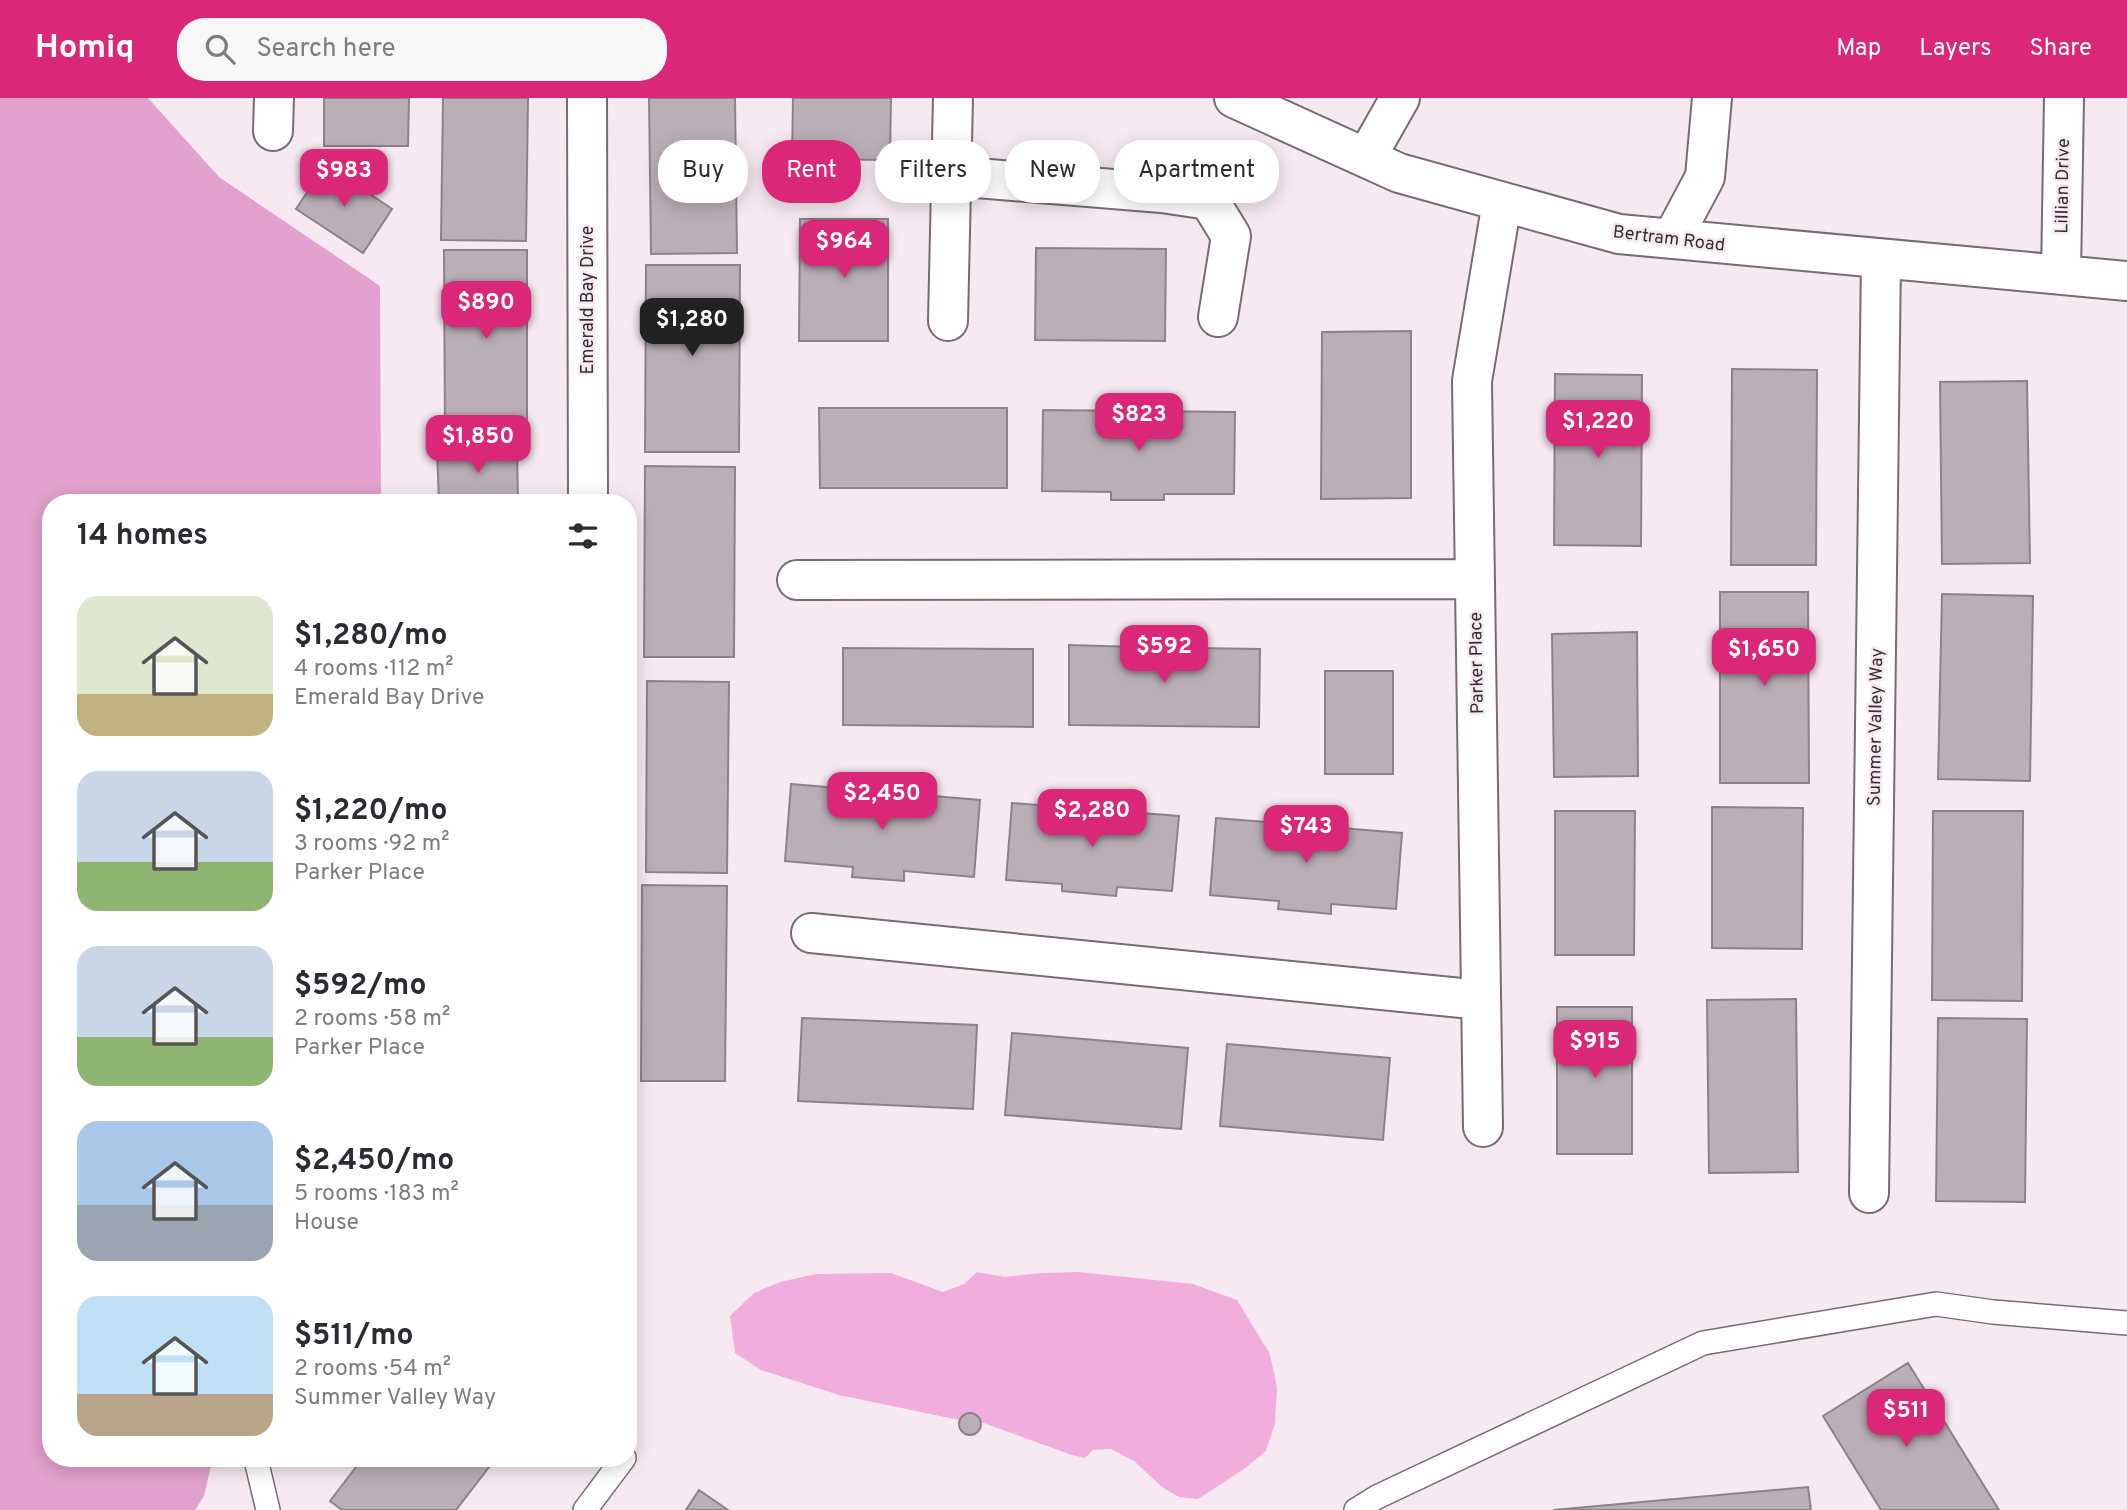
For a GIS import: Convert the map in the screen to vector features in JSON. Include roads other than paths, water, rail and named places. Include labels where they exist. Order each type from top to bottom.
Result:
[{"type":"street","name":"Emerald Bay Drive","points":[[587,98],[588,494]]},
{"type":"street","points":[[952,140],[953,98]]},
{"type":"street","name":"Bertram Road","points":[[1234,98],[1399,173],[1619,234],[2127,281]]},
{"type":"street","points":[[1366,158],[1400,98]]},
{"type":"street","points":[[1672,239],[1705,177],[1712,98]]},
{"type":"street","name":"Lillian Drive","points":[[2061,274],[2064,98]]},
{"type":"street","points":[[991,179],[1162,193],[1209,200],[1231,236],[1219,317]]},
{"type":"street","name":"Parker Place","points":[[1483,1127],[1472,381],[1502,202]]},
{"type":"street","points":[[948,321],[951,203]]},
{"type":"street","name":"Summer Valley Way","points":[[1869,1193],[1881,260]]},
{"type":"street","points":[[797,580],[1475,579]]},
{"type":"street","points":[[811,933],[1481,1000]]},
{"type":"lane","points":[[1356,1510],[1377,1497],[1703,1343],[1937,1304],[1993,1312],[2127,1323]]},
{"type":"lane","points":[[258,1467],[268,1510]]},
{"type":"lane","points":[[585,1510],[617,1467]]}]
